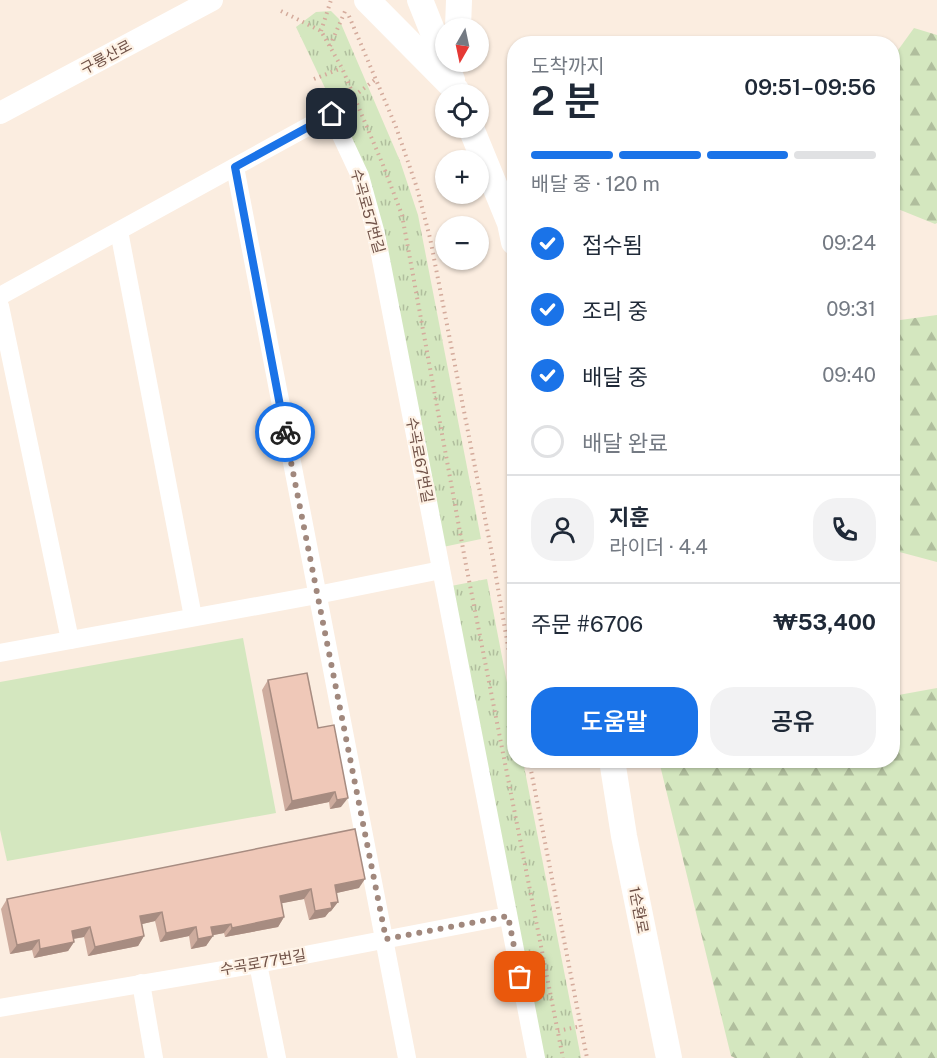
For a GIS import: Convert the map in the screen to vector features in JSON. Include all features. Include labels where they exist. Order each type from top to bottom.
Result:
[{"type":"main road","points":[[420,0],[454,84]]},
{"type":"main road","points":[[458,18],[459,0]]},
{"type":"main road","points":[[356,5],[448,84]]},
{"type":"main road","points":[[475,138],[507,216]]},
{"type":"main road","name":"1순환로","points":[[613,768],[624,836],[669,1058]]},
{"type":"street","name":"구룡산로","points":[[0,113],[212,0]]},
{"type":"street","name":"수곡로57번길","points":[[0,296],[332,114],[360,176],[376,234],[400,349]]},
{"type":"street","points":[[235,167],[386,939],[407,1058]]},
{"type":"street","points":[[119,231],[193,617]]},
{"type":"street","points":[[0,306],[70,639]]},
{"type":"street","name":"수곡로67번길","points":[[400,349],[508,916]]},
{"type":"street","points":[[0,653],[441,570]]},
{"type":"street","points":[[508,916],[536,1058]]},
{"type":"street","name":"수곡로77번길","points":[[0,1008],[258,964],[508,916]]},
{"type":"street","points":[[258,964],[277,1058]]},
{"type":"street","points":[[141,983],[154,1058]]},
{"type":"path","points":[[280,11],[321,32],[332,0]]},
{"type":"path","points":[[342,0],[356,5]]},
{"type":"path","points":[[330,47],[356,5]]},
{"type":"path","points":[[356,5],[376,79],[396,127],[417,188],[430,238],[507,641]]},
{"type":"path","points":[[314,79],[342,68]]},
{"type":"path","points":[[354,96],[376,79]]},
{"type":"path","points":[[466,565],[563,1058]]},
{"type":"path","points":[[531,768],[587,1058]]},
{"type":"path","points":[[558,1030],[581,1026]]},
{"type":"green space","points":[[331,11],[339,19],[400,161],[418,215],[481,539],[443,547],[365,172],[296,27],[316,12]]},
{"type":"green space","points":[[914,28],[937,35],[937,223],[935,224],[900,210],[900,47]]},
{"type":"green space","points":[[937,315],[937,562],[900,552],[900,320]]},
{"type":"green space","points":[[487,579],[507,683],[507,768],[524,768],[581,1058],[544,1058],[451,586]]},
{"type":"green space","points":[[243,638],[276,813],[7,861],[0,830],[0,682]]},
{"type":"green space","points":[[937,688],[937,1058],[735,1058],[731,1056],[661,768],[900,768],[900,695]]},
{"type":"building","points":[[307,673],[318,728],[334,725],[348,798],[337,800],[335,792],[292,801],[268,680]]},
{"type":"building","points":[[355,829],[365,879],[335,885],[338,902],[331,903],[332,908],[315,911],[311,889],[280,896],[284,917],[232,928],[231,924],[211,927],[213,936],[198,939],[196,927],[166,933],[162,912],[140,916],[144,936],[95,947],[90,927],[72,931],[74,942],[40,949],[39,940],[17,945],[7,899]]},
{"type":"way so far","points":[[285,432],[386,939],[508,916],[520,977]]},
{"type":"route","points":[[285,432],[235,167],[332,114]]}]
